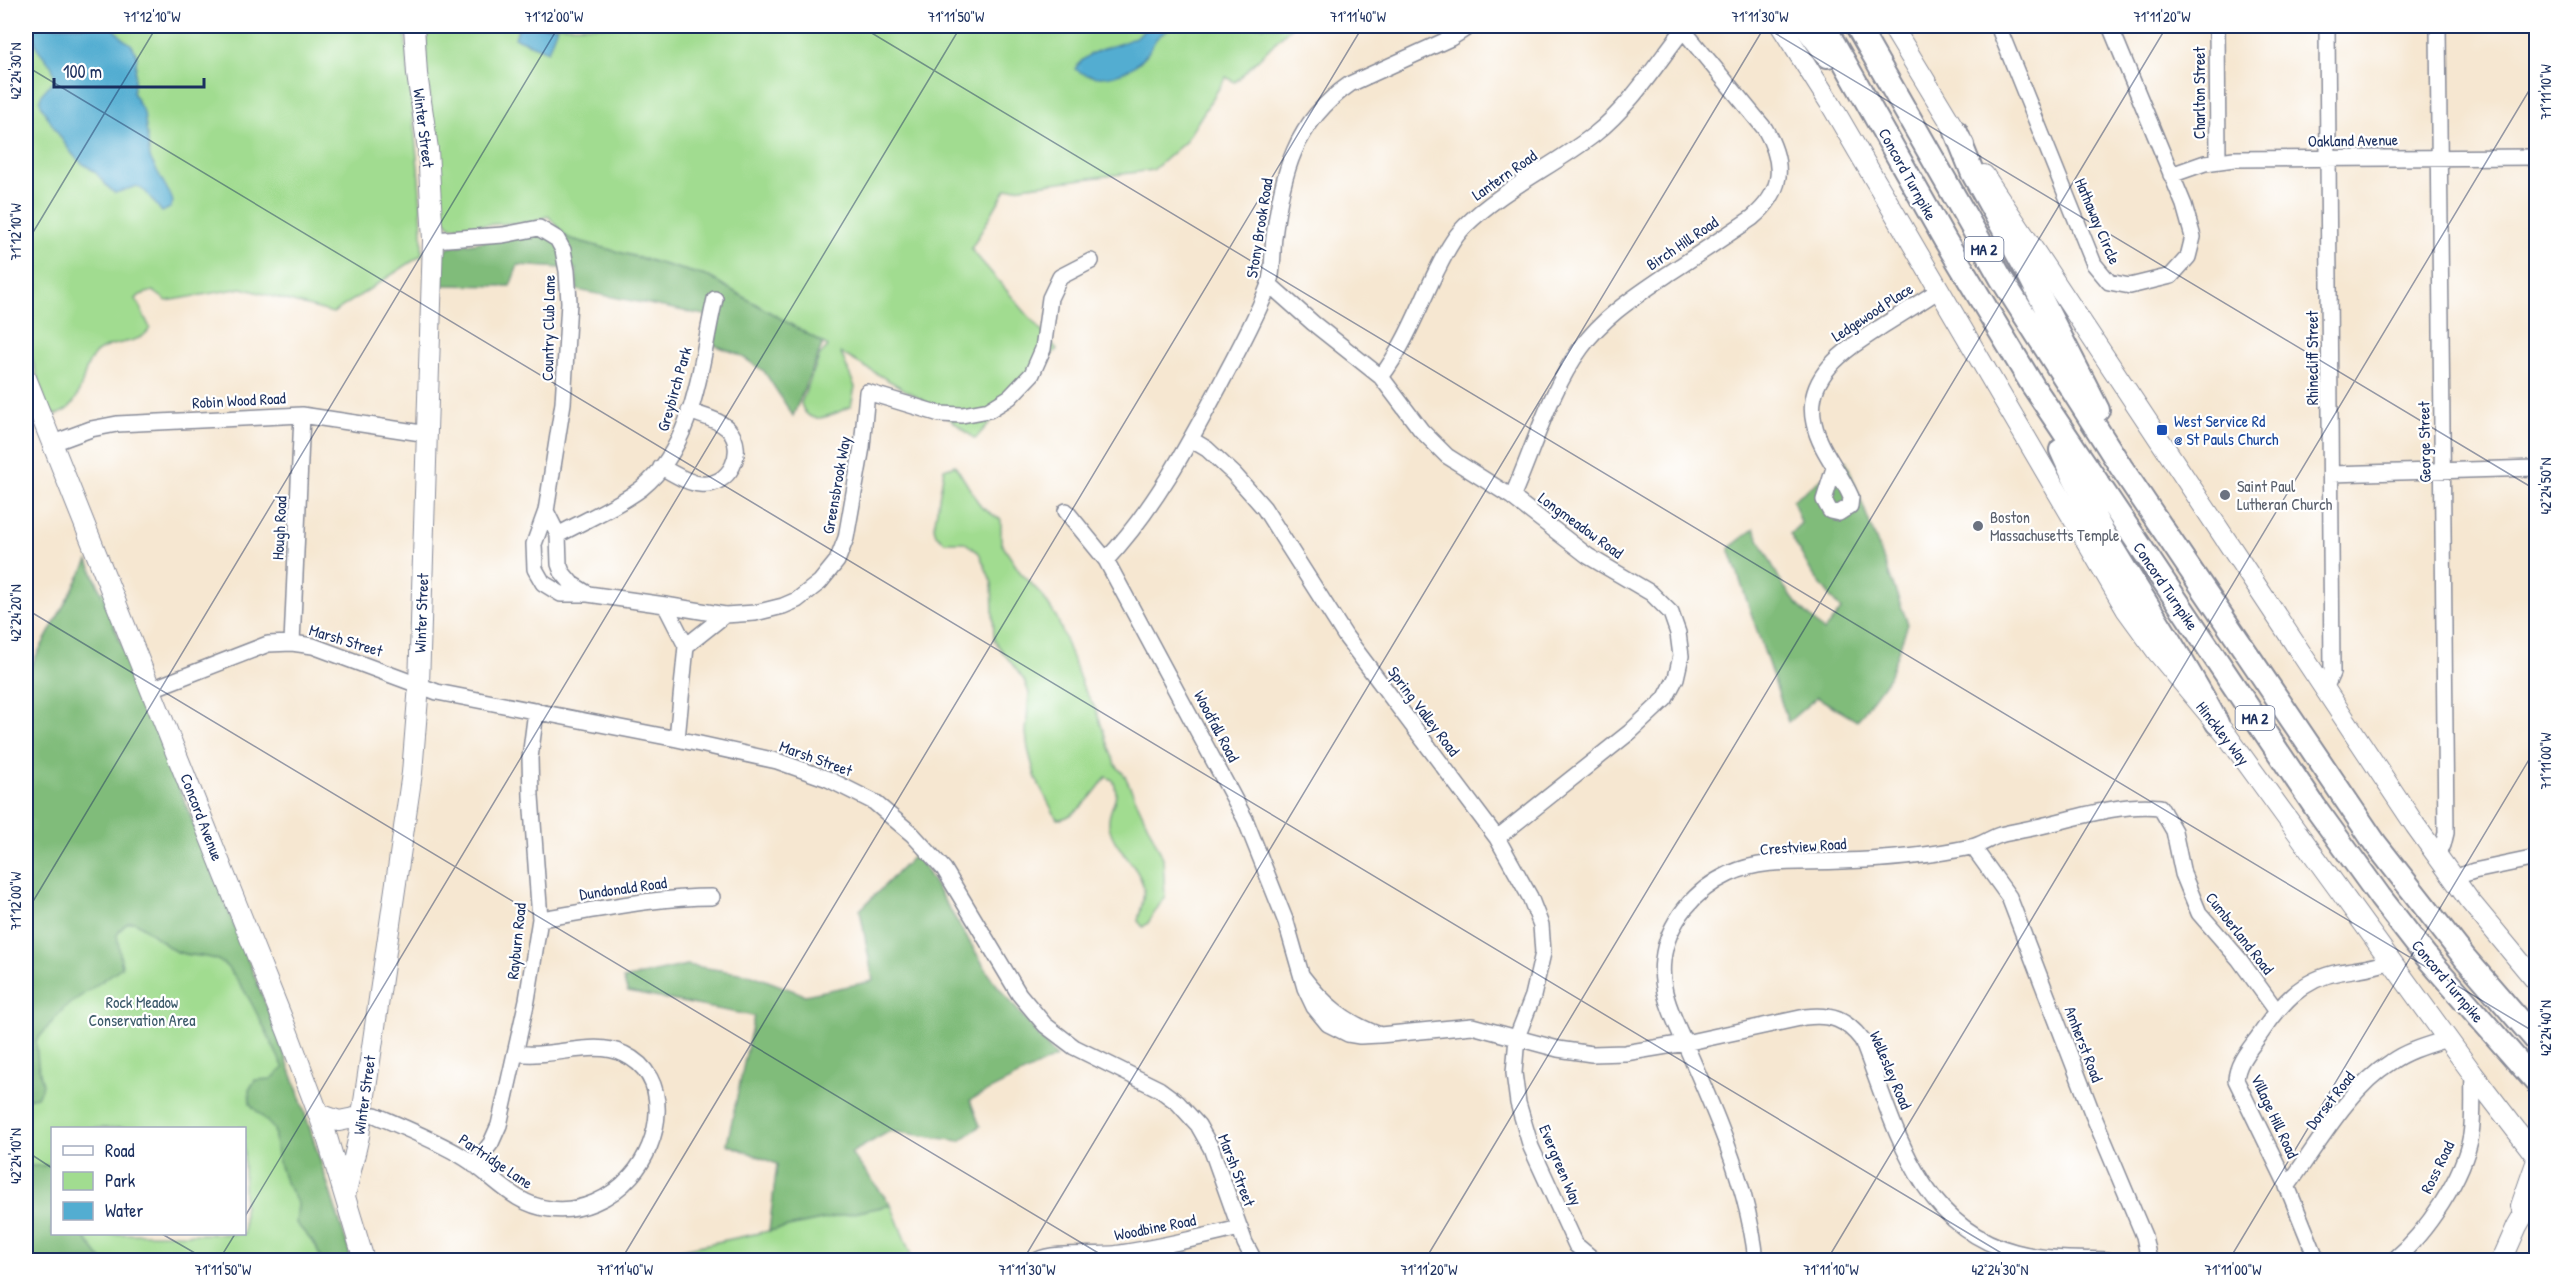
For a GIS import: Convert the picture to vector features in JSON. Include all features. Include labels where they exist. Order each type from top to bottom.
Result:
[{"type":"highway","points":[[1805,26],[1818,45],[1866,100]]},
{"type":"highway","name":"Concord Turnpike","points":[[1824,26],[1959,264],[2033,386],[2130,533],[2357,867],[2448,983],[2536,1082]]},
{"type":"highway","name":"Concord Turnpike","points":[[1857,26],[2001,278],[2121,467],[2375,843],[2465,958],[2536,1040]]},
{"type":"highway","points":[[1956,132],[1972,174],[2025,267],[2095,403],[2121,467]]},
{"type":"highway","points":[[2033,386],[2067,464],[2117,557],[2193,676],[2217,723]]},
{"type":"main road","name":"Winter Street","points":[[345,1196],[362,1120],[412,773],[419,685],[433,240],[428,149],[417,74],[414,26]]},
{"type":"main road","name":"Concord Turnpike","points":[[1781,26],[1830,103],[1939,290]]},
{"type":"main road","points":[[1892,26],[1956,132],[2436,855],[2536,981]]},
{"type":"main road","name":"Hinckley Way","points":[[1939,290],[2121,601],[2158,653],[2217,723],[2447,1039],[2536,1156]]},
{"type":"main road","name":"Concord Avenue","points":[[26,378],[152,688],[319,1114],[364,1260]]},
{"type":"main road","points":[[319,1114],[335,1121],[362,1120]]},
{"type":"main road","points":[[332,1152],[346,1150],[362,1120]]},
{"type":"main road","points":[[2517,1226],[2536,1163]]},
{"type":"main road","points":[[2502,1260],[2517,1226],[2536,1193]]},
{"type":"street","name":"Stony Brook Road","points":[[1106,560],[1140,520],[1192,440],[1249,333],[1269,284],[1282,182],[1295,148],[1313,118],[1336,94],[1350,84],[1442,42],[1470,26]]},
{"type":"street","name":"Hathaway Circle","points":[[1998,26],[2094,264],[2109,282],[2130,286],[2166,278],[2177,272],[2188,257],[2193,245],[2192,228],[2110,26]]},
{"type":"street","name":"Charlton Street","points":[[2217,26],[2218,160]]},
{"type":"street","name":"Rhinecliff Street","points":[[2325,689],[2332,673],[2327,26]]},
{"type":"street","name":"George Street","points":[[2436,855],[2443,845],[2446,833],[2438,26]]},
{"type":"street","name":"Lantern Road","points":[[1381,377],[1396,357],[1447,250],[1464,227],[1493,203],[1569,153],[1612,119],[1634,96],[1681,28]]},
{"type":"street","name":"Birch Hill Road","points":[[1512,497],[1546,411],[1563,376],[1595,331],[1624,304],[1752,218],[1764,208],[1777,186],[1779,166],[1776,148],[1765,129],[1681,28]]},
{"type":"street","name":"Oakland Avenue","points":[[2171,175],[2218,160],[2536,157]]},
{"type":"street","name":"Country Club Lane","points":[[433,240],[503,235],[539,228],[557,239],[563,250],[569,302],[565,382],[546,511],[536,533],[532,553],[534,569],[538,577],[555,592],[588,594],[725,615]]},
{"type":"street","name":"Greensbrook Way","points":[[725,615],[755,613],[790,603],[820,582],[837,561],[849,526],[862,447],[867,392],[940,414],[962,416],[989,410],[1010,397],[1032,374],[1043,349],[1050,298],[1060,277],[1091,261]]},
{"type":"street","name":"Longmeadow Road","points":[[1269,284],[1312,323],[1381,377],[1421,430],[1447,456],[1512,497],[1588,556],[1652,593],[1671,613],[1678,633],[1681,656],[1676,678],[1665,699],[1630,732],[1497,838]]},
{"type":"street","name":"Ledgewood Place","points":[[1834,468],[1822,447],[1813,422],[1812,407],[1819,382],[1837,356],[1939,290]]},
{"type":"street","name":"Greybirch Park","points":[[558,535],[640,489],[662,467],[679,440],[689,411],[715,299]]},
{"type":"street","points":[[662,467],[699,484],[715,482],[732,469],[736,454],[731,433],[718,422],[689,411]]},
{"type":"street","name":"Robin Wood Road","points":[[52,443],[91,429],[117,424],[302,415],[428,434]]},
{"type":"street","name":"Hough Road","points":[[292,643],[302,415]]},
{"type":"street","name":"Spring Valley Road","points":[[1192,440],[1207,449],[1234,474],[1263,508],[1346,637],[1497,838],[1535,910],[1543,941],[1541,964],[1533,996],[1517,1037]]},
{"type":"street","points":[[2331,474],[2536,468]]},
{"type":"street","points":[[546,511],[558,535],[559,564],[562,572],[572,584],[588,594]]},
{"type":"street","name":"Woodfall Road","points":[[1066,511],[1106,560],[1245,819],[1286,922],[1314,1007],[1328,1024],[1353,1035],[1380,1035],[1463,1026],[1483,1028],[1517,1037]]},
{"type":"street","points":[[665,605],[686,646],[677,739]]},
{"type":"street","points":[[686,646],[725,615]]},
{"type":"street","name":"Marsh Street","points":[[152,688],[268,645],[292,643],[313,646],[437,692],[777,761],[859,793],[898,821],[944,869],[1019,994],[1045,1025],[1074,1047],[1159,1089],[1178,1103],[1198,1125],[1211,1148],[1254,1260]]},
{"type":"street","name":"Rayburn Road","points":[[474,1165],[490,1143],[499,1125],[535,959],[540,919],[530,758],[536,711]]},
{"type":"street","name":"Crestview Road","points":[[1756,1260],[1747,1209],[1733,1160],[1669,1010],[1664,986],[1663,959],[1671,930],[1684,910],[1705,888],[1731,873],[1767,864],[1877,860],[1973,847],[1999,835],[2082,816],[2127,807],[2160,807]]},
{"type":"street","name":"Cumberland Road","points":[[2160,807],[2174,831],[2183,874],[2199,913],[2239,959],[2276,1010]]},
{"type":"street","name":"Amherst Road","points":[[1973,847],[2004,888],[2022,927],[2076,1074],[2144,1236],[2149,1260]]},
{"type":"street","points":[[2453,879],[2473,871],[2536,858]]},
{"type":"street","name":"Dundonald Road","points":[[540,919],[629,904],[712,897]]},
{"type":"street","name":"Village Hill Road","points":[[2317,1260],[2288,1187],[2236,1080],[2237,1068],[2276,1010],[2294,993],[2314,980],[2339,972],[2375,967],[2390,961]]},
{"type":"street","name":"Wellesley Road","points":[[1517,1037],[1558,1049],[1592,1054],[1625,1053],[1685,1043],[1805,1017],[1824,1015],[1838,1018],[1852,1027],[1862,1040],[1909,1163],[1929,1194],[1945,1213],[1965,1229],[1988,1242],[2016,1252],[2107,1260]]},
{"type":"street","name":"Evergreen Way","points":[[1517,1037],[1514,1073],[1518,1103],[1530,1147],[1576,1245],[1594,1260]]},
{"type":"street","name":"Dorset Road","points":[[2288,1187],[2349,1101],[2375,1074],[2408,1053],[2447,1039]]},
{"type":"street","name":"Partridge Lane","points":[[362,1120],[435,1143],[474,1165],[526,1203],[547,1209],[577,1208],[608,1196],[638,1167],[652,1135],[658,1102],[649,1077],[633,1059],[620,1052],[603,1049],[534,1055],[516,1053]]},
{"type":"street","name":"Ross Road","points":[[2394,1260],[2434,1214],[2467,1153],[2471,1134],[2473,1074]]},
{"type":"street","name":"Woodbine Road","points":[[1038,1260],[1057,1255],[1073,1258],[1120,1253],[1240,1228]]},
{"type":"green space","points":[[26,26],[405,26],[418,169],[422,255],[333,313],[242,288],[167,301],[153,291],[140,295],[136,299],[150,328],[139,338],[109,346],[95,354],[72,405],[55,415],[47,407],[26,340]]},
{"type":"green space","points":[[426,26],[1292,26],[1235,82],[1226,77],[1185,142],[1153,170],[1006,189],[971,249],[1057,349],[975,439],[935,407],[841,353],[855,387],[851,406],[822,418],[809,416],[801,403],[820,355],[828,346],[709,277],[568,238],[548,216],[533,222],[451,227],[443,219],[442,212],[426,65]]},
{"type":"green space","points":[[559,229],[568,238],[709,277],[823,343],[793,416],[764,371],[738,354],[714,345],[719,318],[577,290],[576,269],[518,265],[510,286],[438,285],[438,257],[450,247]]},
{"type":"green space","points":[[1846,461],[1908,624],[1889,677],[1857,721],[1817,697],[1788,722],[1729,548],[1754,529],[1782,584],[1797,604],[1824,631],[1841,610],[1812,573],[1790,534],[1801,523],[1793,500]]},
{"type":"green space","points":[[955,465],[981,507],[1001,520],[1001,543],[1020,572],[1042,595],[1057,618],[1083,687],[1096,710],[1115,764],[1125,776],[1163,858],[1165,896],[1143,927],[1138,921],[1143,885],[1136,869],[1115,841],[1109,825],[1116,793],[1113,780],[1106,777],[1078,810],[1064,818],[1057,819],[1036,779],[1028,749],[1026,733],[1029,693],[1024,680],[994,640],[992,583],[979,553],[964,542],[945,542],[936,535],[934,527],[944,469]]},
{"type":"green space","name":"Rock Meadow Conservation Area","points":[[88,561],[101,591],[117,592],[114,624],[270,1015],[298,1092],[352,1260],[26,1260],[26,675]]},
{"type":"green space","points":[[88,561],[270,1015],[298,1092],[352,1260],[321,1260],[316,1246],[296,1223],[298,1204],[284,1179],[277,1156],[274,1129],[250,1104],[249,1090],[255,1080],[271,1079],[284,1068],[243,988],[227,967],[216,959],[175,951],[137,923],[126,924],[117,935],[122,967],[64,1008],[36,1041],[43,1085],[37,1097],[26,1099],[26,675]]},
{"type":"green space","points":[[916,854],[992,979],[1056,1057],[970,1100],[980,1126],[960,1141],[890,1131],[851,1153],[891,1205],[769,1231],[777,1164],[727,1144],[754,1016],[628,992],[623,979],[687,965],[752,975],[805,995],[873,981],[860,910]]},
{"type":"green space","points":[[26,1162],[32,1166],[51,1165],[51,1235],[83,1235],[102,1260],[26,1260]]},
{"type":"green space","points":[[891,1205],[913,1260],[632,1260]]},
{"type":"water","points":[[31,26],[112,26],[123,39],[131,44],[137,56],[133,93],[144,113],[150,158],[173,202],[170,208],[162,212],[146,192],[137,186],[115,193],[68,149],[40,101],[43,92],[55,79],[52,67],[37,48]]},
{"type":"water","points":[[519,26],[557,27],[548,51],[515,38]]},
{"type":"water","points":[[1148,26],[1172,26],[1157,38],[1147,54],[1132,67],[1103,77],[1084,74],[1075,69],[1091,54],[1131,39]]},
{"type":"place","name":"West Service Rd @ St Pauls Church","points":[[2162,430]]},
{"type":"place","name":"Saint Paul Lutheran Church","points":[[2225,495]]},
{"type":"place","name":"Boston Massachusetts Temple","points":[[1978,526]]}]
